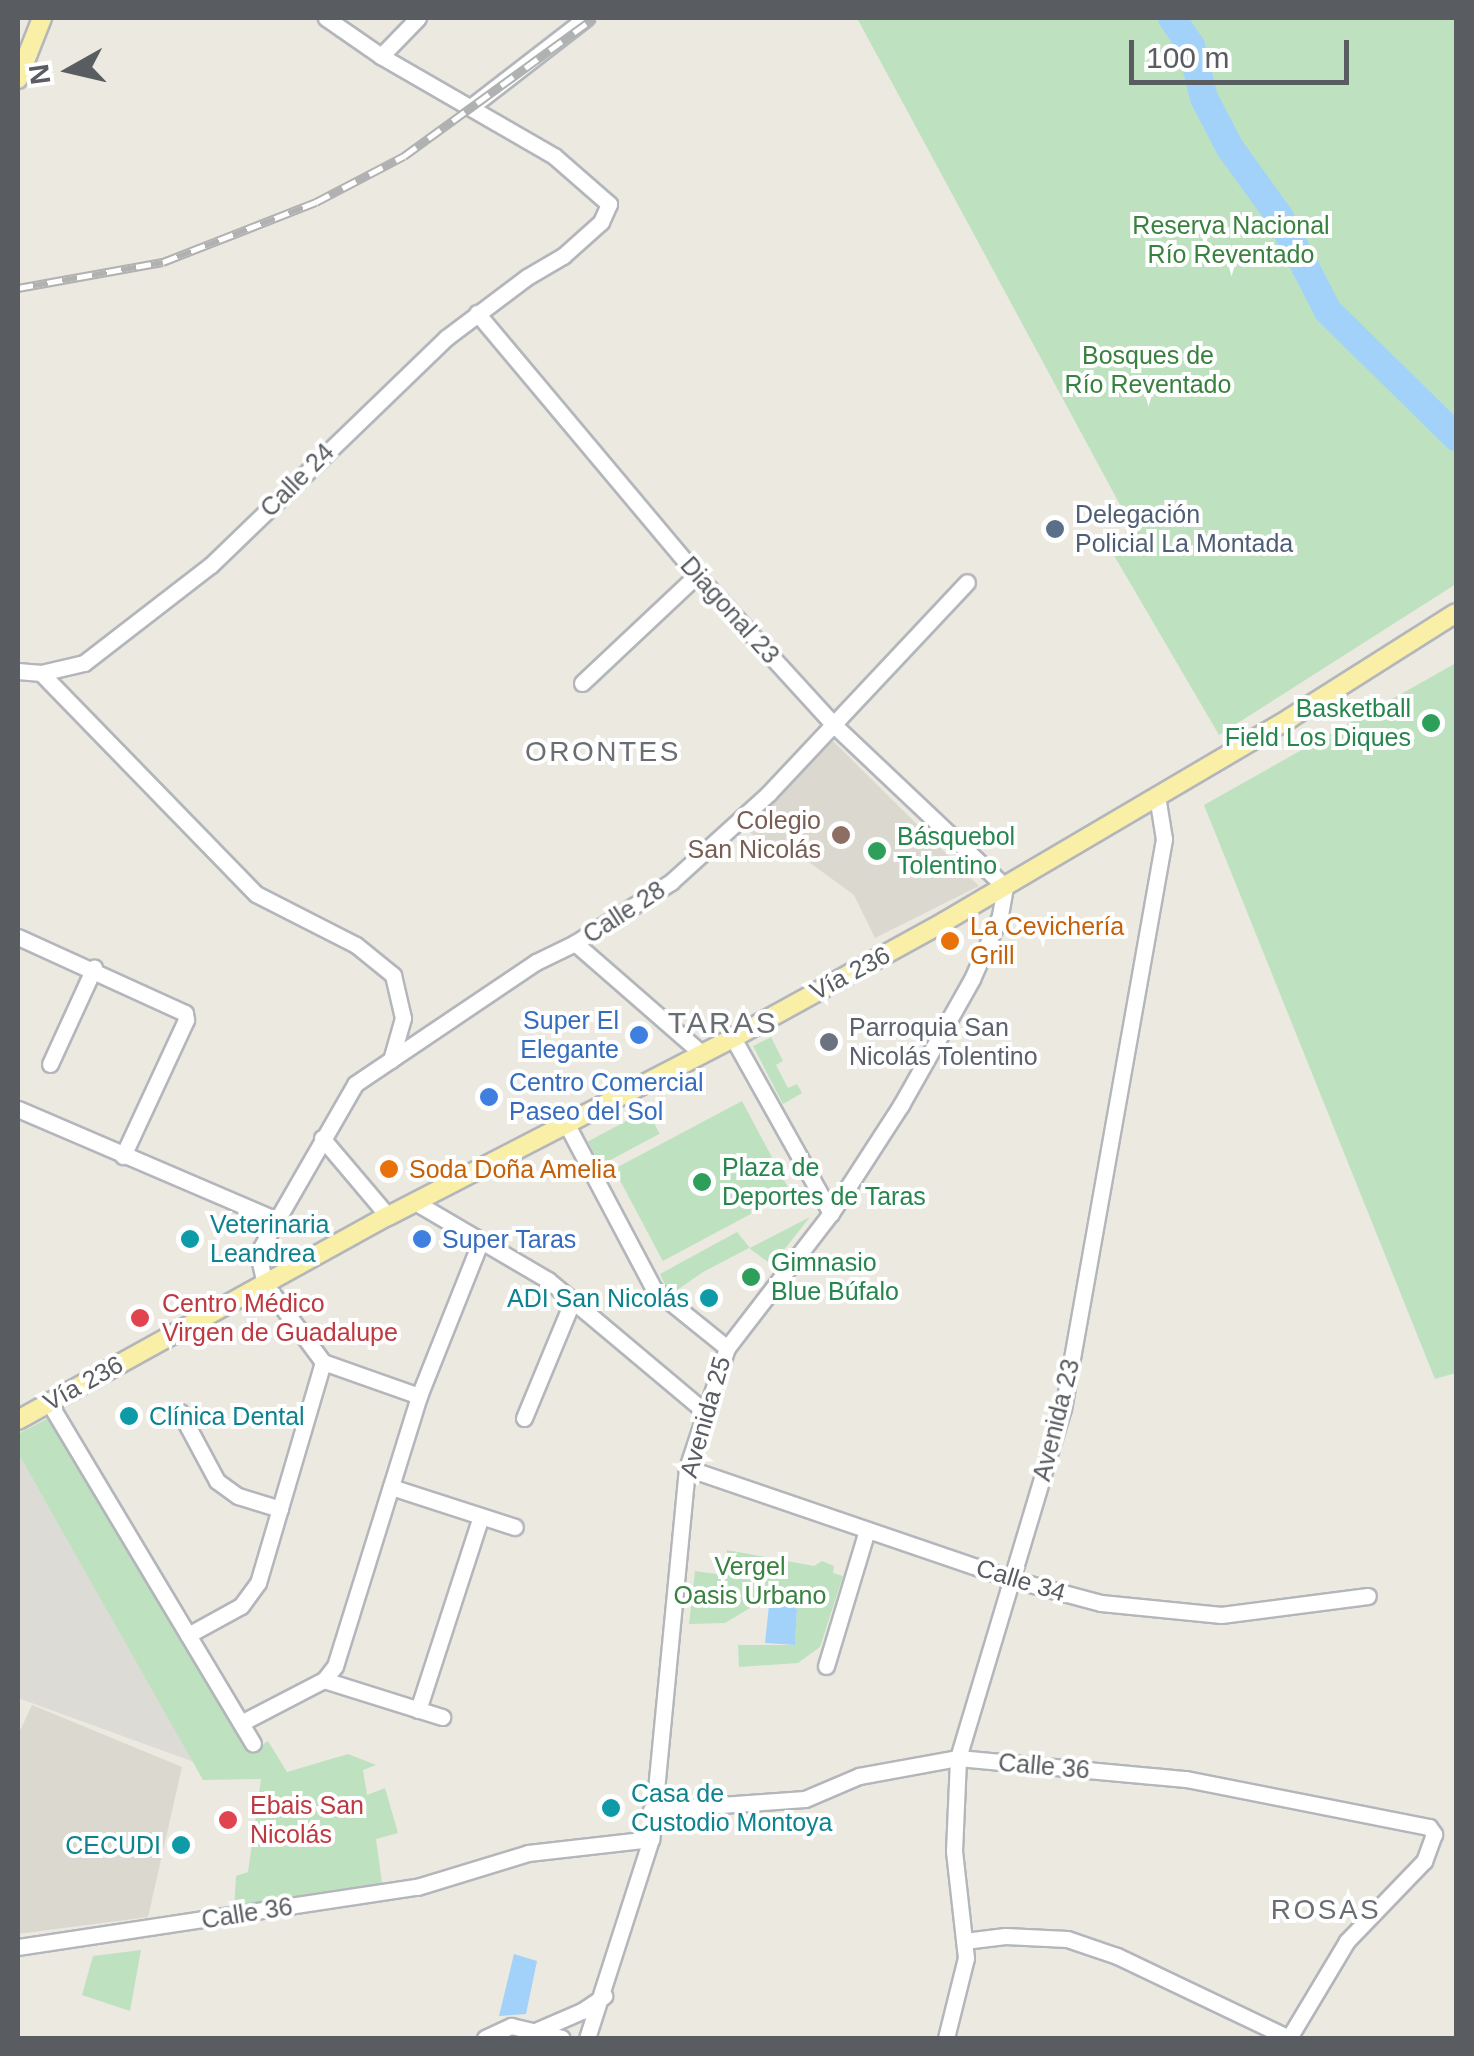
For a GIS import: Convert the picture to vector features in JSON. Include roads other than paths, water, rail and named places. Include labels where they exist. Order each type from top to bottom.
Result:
[{"type":"main road","points":[[18,79],[42,18]]},
{"type":"main road","name":"Vía 236","points":[[18,1420],[388,1216],[733,1038],[1005,888],[1456,613]]},
{"type":"street","points":[[326,18],[381,56],[472,106],[586,18]]},
{"type":"street","points":[[381,56],[418,18]]},
{"type":"street","name":"Calle 24","points":[[18,671],[41,673],[84,663],[211,565],[340,437],[477,313],[592,234],[609,204],[554,156],[472,106]]},
{"type":"street","name":"Diagonal 23","points":[[477,313],[697,575],[834,726],[1005,888]]},
{"type":"street","points":[[582,684],[697,575]]},
{"type":"street","name":"Calle 28","points":[[265,1284],[258,1253],[274,1219],[355,1084],[536,962],[575,943],[671,882],[834,726],[967,582]]},
{"type":"street","points":[[41,673],[256,894],[356,945],[393,975],[402,1018],[391,1060]]},
{"type":"street","name":"Avenida 23","points":[[946,2038],[966,1958],[954,1851],[958,1758],[1063,1410],[1164,838],[1156,796]]},
{"type":"street","points":[[727,1348],[831,1213],[901,1105],[972,979],[1000,916],[1005,888]]},
{"type":"street","points":[[18,937],[94,968],[186,1013],[123,1156]]},
{"type":"street","points":[[575,943],[701,1053]]},
{"type":"street","points":[[50,1064],[94,968]]},
{"type":"street","points":[[733,1038],[831,1213]]},
{"type":"street","points":[[18,1109],[274,1219]]},
{"type":"street","name":"Avenida 25","points":[[567,1125],[654,1289],[727,1348],[687,1468],[651,1839],[604,1996],[587,2038]]},
{"type":"street","points":[[322,1138],[388,1216]]},
{"type":"street","points":[[415,1202],[548,1280],[704,1411]]},
{"type":"street","points":[[241,1722],[324,1680],[335,1666],[419,1396],[480,1242]]},
{"type":"street","points":[[265,1284],[323,1362],[419,1396]]},
{"type":"street","points":[[524,1418],[572,1302]]},
{"type":"street","points":[[188,1635],[241,1606],[258,1583],[323,1362]]},
{"type":"street","points":[[48,1401],[253,1743]]},
{"type":"street","points":[[180,1412],[217,1481],[238,1496],[280,1509]]},
{"type":"street","name":"Calle 34","points":[[687,1468],[1011,1579],[1102,1603],[1221,1615],[1368,1596]]},
{"type":"street","points":[[391,1487],[480,1519],[515,1527]]},
{"type":"street","points":[[418,1710],[480,1519]]},
{"type":"street","points":[[826,1666],[867,1530]]},
{"type":"street","points":[[324,1680],[442,1718]]},
{"type":"street","name":"Calle 36","points":[[652,1810],[806,1799],[859,1776],[958,1758],[1186,1778],[1429,1827],[1434,1834],[1424,1861],[1347,1941],[1289,2038]]},
{"type":"street","name":"Calle 36","points":[[18,1947],[417,1887],[528,1854],[651,1839]]},
{"type":"street","points":[[964,1941],[1005,1936],[1067,1939],[1118,1956],[1289,2038]]},
{"type":"street","points":[[538,2030],[582,2011],[604,1996]]},
{"type":"street","points":[[486,2038],[511,2026],[562,2038]]},
{"type":"water","points":[[782,1603],[797,1609],[795,1645],[765,1643],[769,1605]]},
{"type":"water","points":[[514,1954],[537,1961],[526,2014],[499,2016]]},
{"type":"waterway","points":[[1172,18],[1191,46],[1204,98],[1230,148],[1279,216],[1328,311],[1456,437]]},
{"type":"railway","points":[[18,288],[163,262],[316,202],[404,156],[594,18]]},
{"type":"place","name":"Delegación Policial La Montada","points":[[1055,529]]},
{"type":"place","name":"Basketball Field Los Diques","points":[[1431,723]]},
{"type":"place","name":"Colegio San Nicolás","points":[[841,835]]},
{"type":"place","name":"Básquebol Tolentino","points":[[877,851]]},
{"type":"place","name":"La Cevichería Grill","points":[[950,941]]},
{"type":"place","name":"Super El Elegante","points":[[639,1035]]},
{"type":"place","name":"Parroquia San Nicolás Tolentino","points":[[829,1042]]},
{"type":"place","name":"Centro Comercial Paseo del Sol","points":[[489,1097]]},
{"type":"place","name":"Soda Doña Amelia","points":[[389,1169]]},
{"type":"place","name":"Plaza de Deportes de Taras","points":[[702,1182]]},
{"type":"place","name":"Veterinaria Leandrea","points":[[190,1239]]},
{"type":"place","name":"Super Taras","points":[[422,1239]]},
{"type":"place","name":"Gimnasio Blue Búfalo","points":[[751,1277]]},
{"type":"place","name":"ADI San Nicolás","points":[[709,1298]]},
{"type":"place","name":"Centro Médico Virgen de Guadalupe","points":[[140,1318]]},
{"type":"place","name":"Clínica Dental","points":[[129,1416]]},
{"type":"place","name":"Casa de Custodio Montoya","points":[[611,1808]]},
{"type":"place","name":"Ebais San Nicolás","points":[[228,1820]]},
{"type":"place","name":"CECUDI","points":[[181,1845]]},
{"type":"district","name":"ORONTES","points":[[603,752]]},
{"type":"district","name":"TARAS","points":[[723,1023]]},
{"type":"district","name":"ROSAS","points":[[1326,1910]]},
{"type":"park label","name":"Reserva Nacional Río Reventado","points":[[1231,240]]},
{"type":"park label","name":"Bosques de Río Reventado","points":[[1148,370]]},
{"type":"park label","name":"Vergel Oasis Urbano","points":[[750,1582]]}]
